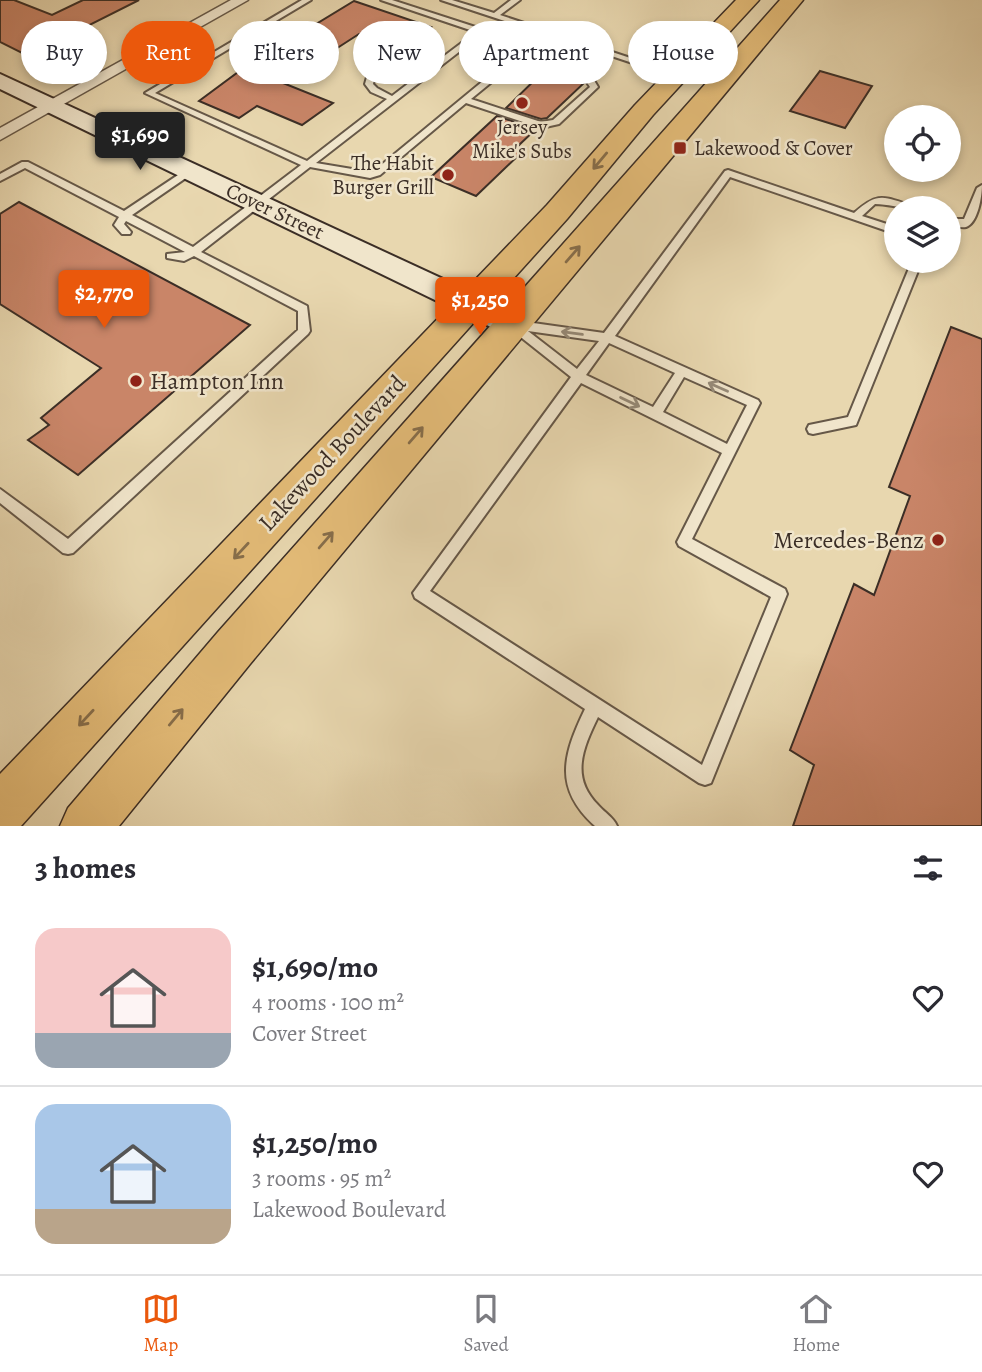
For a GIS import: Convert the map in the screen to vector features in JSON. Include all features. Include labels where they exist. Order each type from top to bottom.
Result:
[{"type":"main road","name":"Lakewood Boulevard","points":[[728,21],[748,0]]},
{"type":"main road","name":"Lakewood Boulevard","points":[[0,811],[491,314],[792,0]]},
{"type":"main road","name":"Lakewood Boulevard","points":[[86,826],[242,638],[491,314],[557,212],[670,84]]},
{"type":"street","points":[[0,135],[240,0]]},
{"type":"street","name":"Cover Street","points":[[0,81],[491,314]]},
{"type":"lane","points":[[307,0],[149,93],[307,164],[354,173],[377,173],[484,84]]},
{"type":"lane","points":[[385,0],[459,24]]},
{"type":"lane","points":[[444,0],[510,21]]},
{"type":"lane","points":[[495,16],[516,0]]},
{"type":"lane","points":[[369,84],[374,90],[393,99]]},
{"type":"lane","points":[[171,256],[184,257],[194,252],[412,84]]},
{"type":"lane","points":[[465,100],[541,125],[556,122],[594,87],[592,84]]},
{"type":"lane","points":[[0,178],[25,163],[303,309],[304,331],[68,548],[0,495]]},
{"type":"lane","points":[[126,232],[118,225],[124,216],[190,171]]},
{"type":"lane","points":[[491,314],[608,338],[754,403],[684,542],[780,594],[705,777],[420,593],[608,338],[728,173],[884,227]]},
{"type":"lane","points":[[961,224],[968,220],[982,188]]},
{"type":"lane","points":[[855,216],[873,201],[884,201]]},
{"type":"lane","points":[[813,429],[852,421],[912,273]]},
{"type":"lane","points":[[491,314],[579,377],[728,450]]},
{"type":"lane","points":[[655,414],[682,371]]},
{"type":"lane","points":[[595,706],[570,764],[574,788],[589,811],[608,826]]},
{"type":"building","points":[[0,0],[14,0],[52,15],[83,0],[139,0],[97,21],[21,21],[21,52],[0,42]]},
{"type":"building","points":[[354,1],[413,21],[353,21],[353,38],[339,47],[339,21],[321,21]]},
{"type":"building","points":[[820,71],[872,86],[845,128],[790,111]]},
{"type":"building","points":[[229,79],[229,84],[286,84],[333,103],[302,125],[257,106],[239,118],[199,101]]},
{"type":"building","points":[[531,84],[583,84],[547,118],[541,119],[506,108]]},
{"type":"building","points":[[497,116],[536,129],[518,146],[525,149],[476,196],[431,177]]},
{"type":"building","name":"Hampton Inn","points":[[19,202],[250,325],[78,475],[28,440],[49,425],[41,418],[101,368],[0,304],[0,214]]},
{"type":"building","name":"Mercedes-Benz","points":[[951,327],[982,339],[982,826],[793,826],[814,765],[790,750],[854,584],[874,595],[910,496],[889,487]]},
{"type":"place","name":"Jersey Mike's Subs","points":[[522,103]]},
{"type":"place","name":"Lakewood & Cover","points":[[680,148]]},
{"type":"place","name":"The Habit Burger Grill","points":[[448,175]]},
{"type":"place","name":"Hampton Inn","points":[[136,381]]},
{"type":"place","name":"Mercedes-Benz","points":[[938,540]]}]
